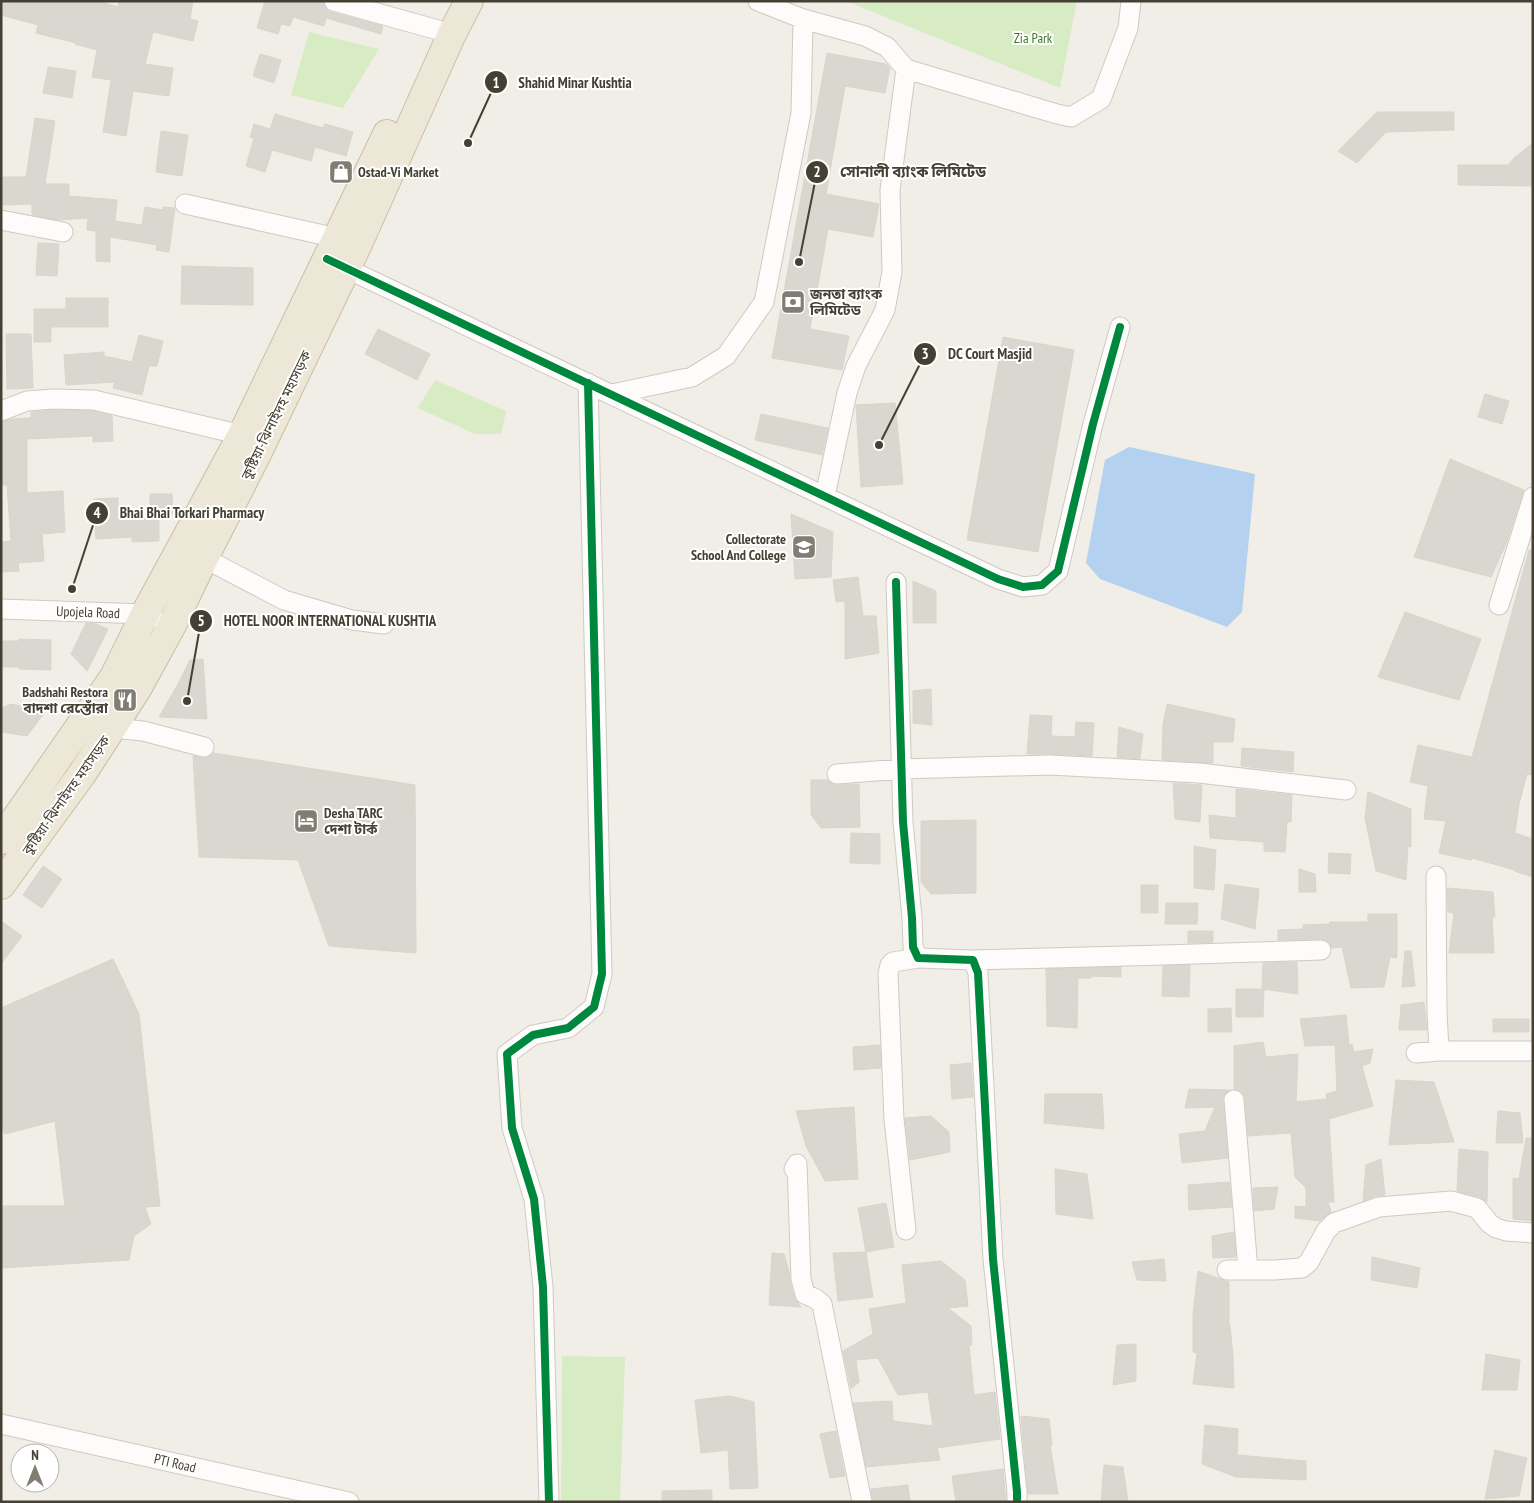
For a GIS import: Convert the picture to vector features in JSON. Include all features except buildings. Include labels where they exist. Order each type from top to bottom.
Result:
[{"type":"highway","name":"কুষ্টিয়া-ঝিনাইদহ মহাসড়ক","points":[[1,885],[82,774],[119,714],[137,689],[172,625],[256,456],[337,255],[452,1]]},
{"type":"highway","name":"কুষ্টিয়া-ঝিনাইদহ মহাসড়ক","points":[[1,840],[114,677],[145,614],[337,255],[468,1]]},
{"type":"street","points":[[334,1],[438,30]]},
{"type":"street","points":[[758,1],[803,19],[865,36],[887,48],[906,70],[1057,114],[1071,116],[1101,99],[1128,28],[1130,1]]},
{"type":"street","points":[[612,394],[692,377],[726,356],[764,302],[802,113],[803,19]]},
{"type":"street","points":[[824,496],[847,393],[856,366],[885,310],[892,272],[890,190],[906,70]]},
{"type":"street","points":[[185,204],[337,255],[588,383],[998,579],[1023,587],[1042,585],[1058,571],[1093,424],[1120,327]]},
{"type":"street","points":[[1,220],[63,232]]},
{"type":"street","points":[[548,1502],[543,1287],[534,1199],[512,1128],[508,1054],[533,1036],[568,1028],[594,1007],[602,974],[588,383]]},
{"type":"street","points":[[1,411],[27,401],[52,399],[94,400],[242,435]]},
{"type":"street","points":[[1499,606],[1533,497]]},
{"type":"street","points":[[204,558],[284,600],[352,620],[384,624]]},
{"type":"street","points":[[896,582],[903,822],[913,947],[918,958]]},
{"type":"street","name":"Upojela Road","points":[[1,609],[145,614],[172,625]]},
{"type":"street","points":[[112,728],[143,730],[204,747]]},
{"type":"street","points":[[836,774],[901,769],[1050,765],[1198,772],[1346,790]]},
{"type":"street","points":[[1436,876],[1439,1051]]},
{"type":"street","points":[[906,1230],[894,1119],[888,974],[890,965],[893,962],[918,958],[973,960],[1321,950]]},
{"type":"street","points":[[973,960],[978,973],[993,1259],[1017,1502]]},
{"type":"street","points":[[1416,1053],[1439,1051],[1533,1051]]},
{"type":"street","points":[[1234,1100],[1248,1270]]},
{"type":"street","points":[[794,1169],[796,1164],[801,1279],[804,1294],[820,1301],[822,1304],[862,1502]]},
{"type":"street","points":[[1227,1270],[1302,1268],[1309,1262],[1326,1231],[1334,1223],[1379,1207],[1451,1201],[1476,1208],[1496,1228],[1506,1231],[1533,1233]]},
{"type":"street","name":"PTI Road","points":[[1,1424],[327,1499],[349,1502]]},
{"type":"green space","name":"Zia Park","points":[[846,1],[1077,1],[1060,88]]},
{"type":"green space","points":[[309,32],[379,49],[343,108],[291,95]]},
{"type":"green space","points":[[435,380],[506,411],[501,434],[475,434],[418,408]]},
{"type":"green space","points":[[562,1356],[625,1357],[620,1502],[561,1502]]},
{"type":"water","points":[[1129,447],[1255,474],[1242,612],[1227,627],[1100,579],[1086,563],[1105,460]]},
{"type":"cycle path","points":[[327,259],[998,579],[1023,587],[1042,585],[1058,571],[1093,424],[1120,327]]},
{"type":"cycle path","points":[[549,1502],[543,1287],[534,1199],[512,1128],[507,1054],[533,1035],[568,1028],[594,1007],[602,974],[588,383]]},
{"type":"cycle path","points":[[896,582],[903,822],[913,947],[918,958],[973,960],[978,973],[993,1259],[1017,1502]]},
{"type":"place","name":"Shahid Minar Kushtia","points":[[468,143]]},
{"type":"place","name":"Ostad-Vi Market","points":[[341,172]]},
{"type":"place","name":"সোনালী ব্যাংক লিমিটেড","points":[[799,262]]},
{"type":"place","name":"জনতা ব্যাংক লিমিটেড","points":[[793,302]]},
{"type":"place","name":"DC Court Masjid","points":[[879,445]]},
{"type":"place","name":"Collectorate School And College","points":[[804,547]]},
{"type":"place","name":"Bhai Bhai Torkari Pharmacy","points":[[72,589]]},
{"type":"place","name":"Badshahi Restora বাদশা রেস্তোঁরা","points":[[125,700]]},
{"type":"place","name":"HOTEL NOOR INTERNATIONAL KUSHTIA","points":[[187,701]]},
{"type":"place","name":"Desha TARC দেশা টার্ক","points":[[306,821]]}]
